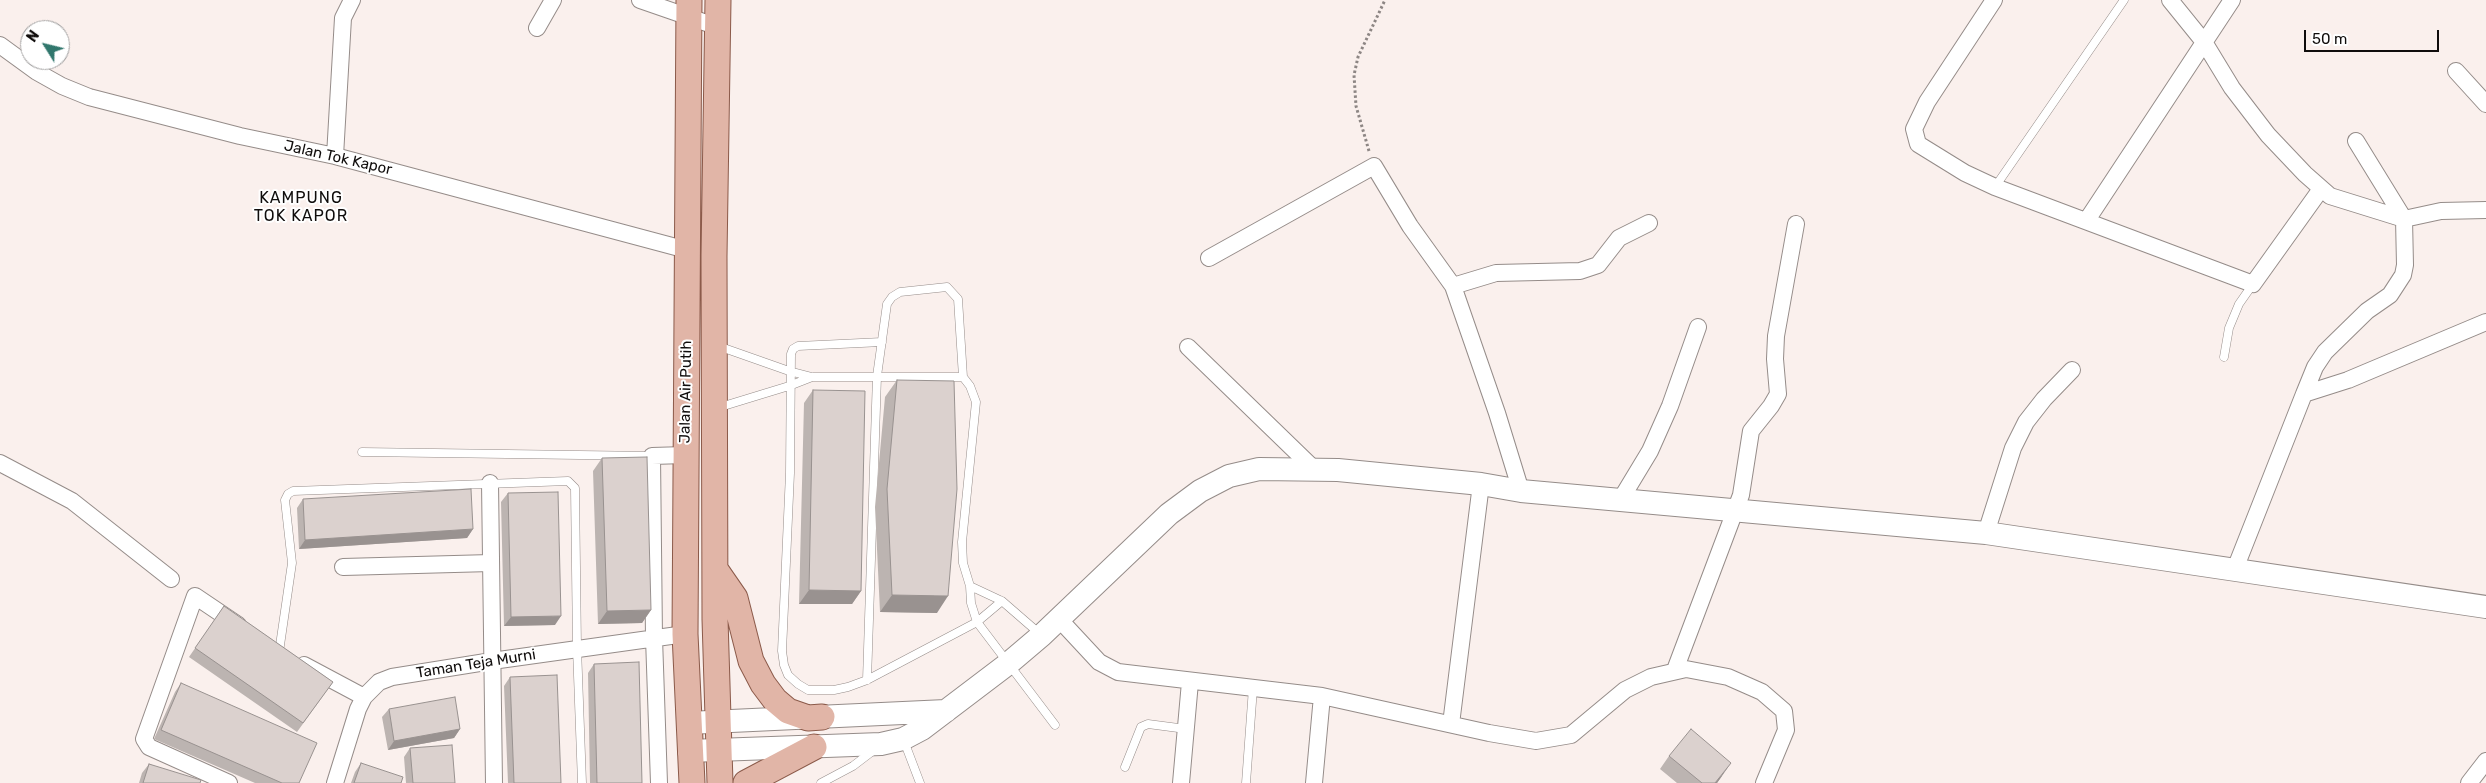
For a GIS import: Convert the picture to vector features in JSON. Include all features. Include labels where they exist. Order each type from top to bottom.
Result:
[{"type":"main road","name":"Jalan Air Putih","points":[[718,0],[714,409],[715,568],[720,783]]},
{"type":"main road","name":"Jalan Air Putih","points":[[689,8],[685,634],[692,783]]},
{"type":"main road","points":[[715,568],[735,598],[751,661],[763,684],[778,703],[788,711],[808,718],[822,717]]},
{"type":"main road","points":[[746,783],[814,747]]},
{"type":"street","points":[[335,156],[343,18],[352,0]]},
{"type":"street","points":[[537,28],[553,0]]},
{"type":"street","points":[[640,0],[689,8],[718,27]]},
{"type":"street","points":[[1994,0],[1927,102],[1914,129],[1918,144],[1964,173],[1995,187],[2253,284],[2321,189]]},
{"type":"street","points":[[2170,0],[2204,42],[2232,88],[2268,135],[2321,189],[2340,200],[2404,218],[2441,211],[2486,210]]},
{"type":"street","points":[[2087,220],[2232,0]]},
{"type":"street","name":"Jalan Tok Kapor","points":[[0,45],[37,72],[62,86],[89,97],[240,136],[335,156],[687,250]]},
{"type":"street","points":[[2456,71],[2486,104]]},
{"type":"street","points":[[2235,569],[2315,367],[2325,352],[2353,323],[2386,299],[2396,287],[2405,265],[2404,218],[2356,140]]},
{"type":"street","points":[[1209,258],[1374,166],[1410,226],[1453,286],[1497,413],[1521,491]]},
{"type":"street","points":[[1453,286],[1496,274],[1580,272],[1598,265],[1619,238],[1649,223]]},
{"type":"street","points":[[1674,670],[1741,495],[1750,431],[1775,401],[1778,394],[1775,359],[1776,336],[1796,224]]},
{"type":"street","points":[[2304,394],[2374,369],[2486,322]]},
{"type":"street","points":[[1621,499],[1650,451],[1670,406],[1698,328]]},
{"type":"street","points":[[1188,347],[1314,468]]},
{"type":"street","points":[[1986,533],[2013,448],[2026,422],[2044,398],[2072,370]]},
{"type":"street","points":[[659,783],[654,638],[652,456],[685,455]]},
{"type":"street","points":[[0,463],[72,502],[171,579]]},
{"type":"street","points":[[689,751],[881,744],[903,739],[946,711],[1009,663],[1042,635],[1169,514],[1200,491],[1229,476],[1259,469],[1314,468],[1481,484],[1521,491],[1986,533],[2486,607]]},
{"type":"street","points":[[490,483],[494,783]]},
{"type":"street","points":[[1451,724],[1481,484]]},
{"type":"street","points":[[343,567],[491,563]]},
{"type":"street","points":[[228,783],[149,747],[144,739],[195,596],[249,632]]},
{"type":"street","points":[[1059,619],[1099,662],[1118,672],[1190,682],[1322,696],[1536,741],[1563,738],[1579,730],[1625,690],[1651,677],[1674,670],[1686,669],[1728,678],[1745,683],[1772,698],[1784,711],[1786,730],[1764,783]]},
{"type":"street","name":"Taman Teja Murni","points":[[335,783],[358,709],[364,697],[379,682],[392,677],[492,661],[685,634]]},
{"type":"street","points":[[264,642],[279,652],[364,697]]},
{"type":"street","points":[[1181,783],[1190,682]]},
{"type":"street","points":[[1314,783],[1322,696]]},
{"type":"street","points":[[688,723],[946,711]]},
{"type":"street","points":[[2469,783],[2486,761]]},
{"type":"lane","points":[[1995,187],[2124,0]]},
{"type":"lane","points":[[2224,357],[2229,328],[2239,304],[2253,284]]},
{"type":"lane","points":[[867,680],[877,376],[887,304],[892,297],[900,292],[947,287],[958,299],[963,377],[970,386],[976,402],[962,542],[963,563],[970,586],[971,603],[977,622],[1055,725]]},
{"type":"lane","points":[[882,342],[798,346],[793,349],[791,354],[789,371],[790,473],[782,651],[788,675],[808,690],[834,690],[867,680],[977,622],[1002,601]]},
{"type":"lane","points":[[714,344],[789,371],[812,376],[963,377]]},
{"type":"lane","points":[[714,409],[789,386],[812,376]]},
{"type":"lane","points":[[362,452],[652,456]]},
{"type":"lane","points":[[279,652],[292,563],[284,500],[293,491],[490,483],[568,482],[575,488],[577,648],[582,783]]},
{"type":"lane","points":[[970,586],[1002,601],[1042,635]]},
{"type":"lane","points":[[1246,783],[1252,688]]},
{"type":"lane","points":[[1125,767],[1140,727],[1148,724],[1186,729]]},
{"type":"lane","points":[[903,739],[920,783]]},
{"type":"lane","points":[[821,783],[853,766],[881,744]]},
{"type":"path","points":[[1374,166],[1356,106],[1354,75],[1358,57],[1385,0]]},
{"type":"building","points":[[897,380],[954,381],[957,489],[948,596],[892,595],[887,489]]},
{"type":"building","points":[[813,390],[865,391],[861,591],[809,590]]},
{"type":"building","points":[[647,457],[651,610],[607,611],[602,458]]},
{"type":"building","points":[[471,489],[473,529],[305,540],[303,499]]},
{"type":"building","points":[[558,492],[561,616],[511,617],[508,493]]},
{"type":"building","points":[[224,606],[333,682],[303,723],[195,648]]},
{"type":"building","points":[[639,662],[642,783],[597,783],[594,664]]},
{"type":"building","points":[[557,675],[561,783],[514,783],[510,677]]},
{"type":"building","points":[[181,683],[317,743],[299,783],[282,783],[161,730]]},
{"type":"building","points":[[455,697],[460,729],[394,741],[389,709]]},
{"type":"building","points":[[1691,729],[1731,763],[1715,783],[1702,783],[1669,756]]},
{"type":"building","points":[[452,745],[455,783],[413,783],[410,748]]},
{"type":"building","points":[[361,763],[403,777],[401,783],[354,783]]},
{"type":"building","points":[[149,764],[201,780],[200,783],[143,783]]},
{"type":"district","name":"KAMPUNG TOK KAPOR","points":[[301,207]]}]
